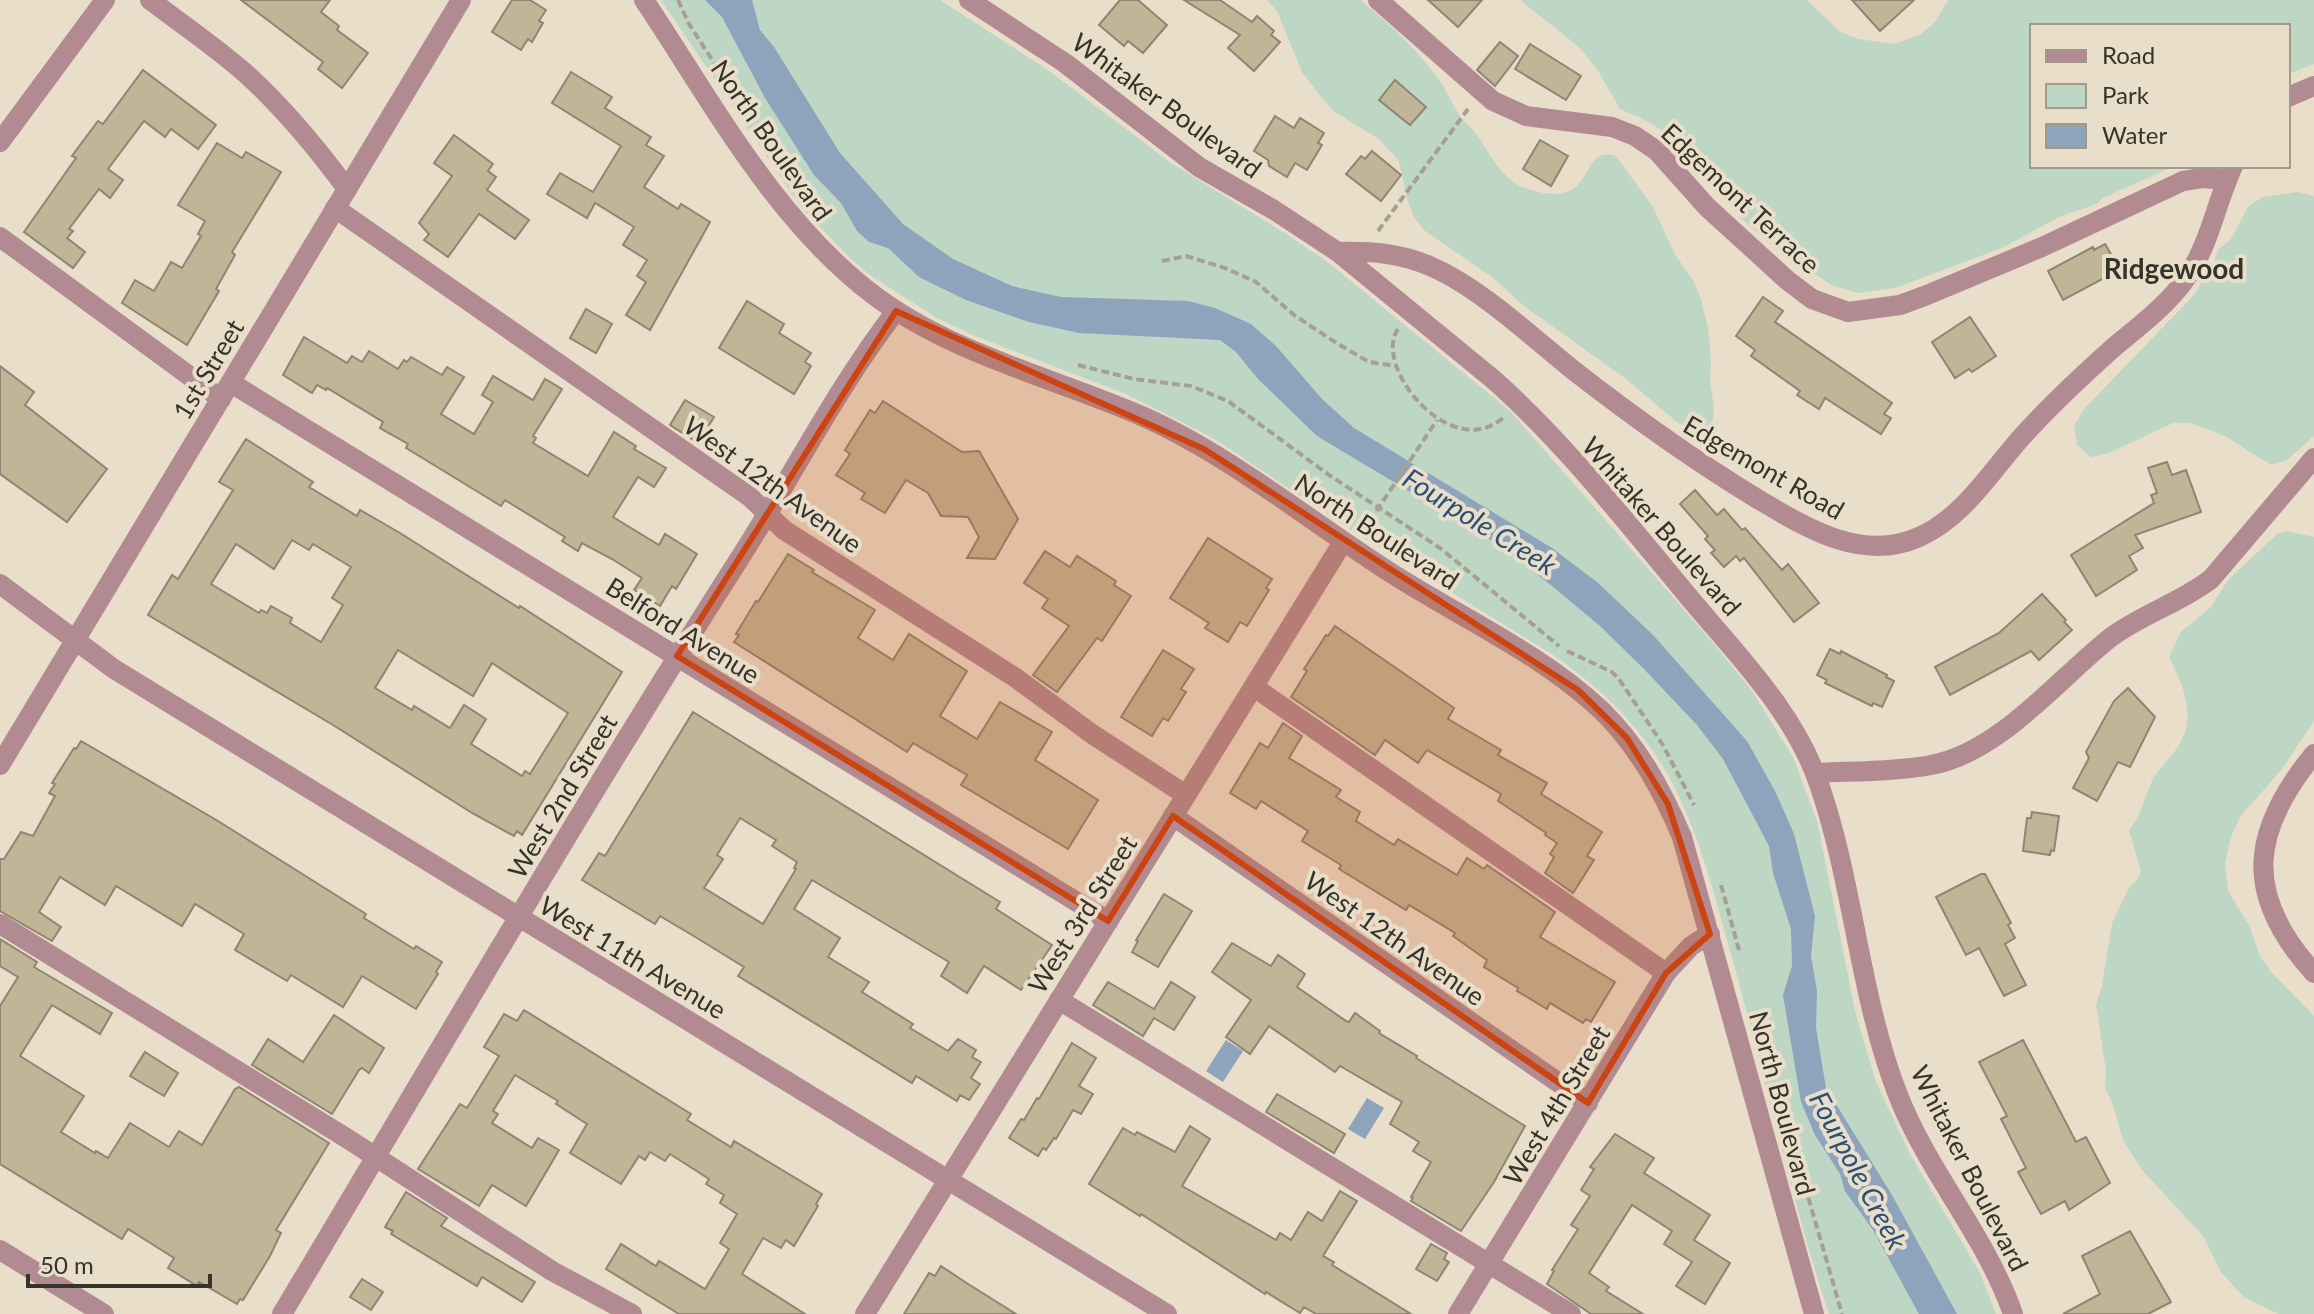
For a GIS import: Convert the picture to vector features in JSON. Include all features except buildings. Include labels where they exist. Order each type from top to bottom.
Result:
[{"type":"street","points":[[0,142],[105,0]]},
{"type":"street","points":[[150,0],[218,51],[269,96],[312,143],[347,189]]},
{"type":"street","name":"1st Street","points":[[0,765],[461,0]]},
{"type":"street","name":"North Boulevard","points":[[644,0],[789,215],[844,272],[896,311],[957,343],[1148,419],[1204,449],[1352,539],[1545,666],[1603,712],[1627,738],[1668,804],[1682,837],[1814,1314]]},
{"type":"street","name":"Whitaker Boulevard","points":[[969,0],[1065,63],[1199,167],[1274,210],[1338,252],[1519,402],[1575,462],[1741,658],[1781,711],[1815,773],[1832,830],[1877,1031],[1898,1096],[1934,1167],[1990,1263],[2013,1314]]},
{"type":"street","name":"Edgemont Terrace","points":[[1378,0],[1493,101],[1509,110],[1526,116],[1612,127],[1635,136],[1657,151],[1707,207],[1777,272],[1812,299],[1839,310],[1862,311],[1900,305],[2042,247],[2183,181],[2230,173]]},
{"type":"street","points":[[2290,96],[2314,86]]},
{"type":"street","name":"Edgemont Road","points":[[1338,252],[1373,251],[1415,260],[1435,268],[1487,302],[1657,434],[1719,475],[1807,527],[1830,537],[1870,547],[1888,547],[1920,537],[1953,514],[2038,420],[2172,295],[2185,279],[2210,234],[2230,173]]},
{"type":"street","name":"West 12th Avenue","points":[[335,208],[750,497],[784,530],[1016,678],[1092,734],[1186,795]]},
{"type":"street","name":"Belford Avenue","points":[[0,237],[226,391],[677,656],[1108,921]]},
{"type":"street","name":"West 2nd Street","points":[[282,1314],[677,656],[859,361],[896,311]]},
{"type":"street","points":[[1815,773],[1931,765],[1962,755],[1979,745],[2038,703],[2121,631],[2211,579],[2314,458]]},
{"type":"street","name":"West 3rd Street","points":[[865,1314],[1186,795],[1352,539]]},
{"type":"street","name":"West 11th Avenue","points":[[0,584],[114,669],[1167,1314]]},
{"type":"street","points":[[1254,687],[1666,973]]},
{"type":"street","points":[[2314,754],[2287,790],[2275,813],[2262,857],[2266,890],[2279,925],[2314,973]]},
{"type":"street","name":"West 12th Avenue","points":[[1173,816],[1588,1103]]},
{"type":"street","points":[[0,924],[376,1157],[552,1271],[632,1314]]},
{"type":"street","name":"West 4th Street","points":[[1458,1314],[1666,973],[1691,946],[1710,934]]},
{"type":"street","points":[[1059,1000],[1571,1314]]},
{"type":"street","points":[[0,1250],[104,1314]]},
{"type":"path","points":[[678,0],[689,24],[759,132]]},
{"type":"path","points":[[1377,232],[1477,98]]},
{"type":"path","points":[[1162,261],[1186,256],[1225,268],[1256,282],[1294,315],[1369,362],[1396,366]]},
{"type":"path","points":[[1403,322],[1394,334],[1391,346],[1396,366],[1416,398],[1437,420],[1469,432],[1481,431],[1510,411]]},
{"type":"path","points":[[1067,361],[1134,379],[1191,386],[1228,401],[1329,475],[1440,548],[1558,646],[1577,658],[1612,672],[1663,745],[1696,808]]},
{"type":"path","points":[[1352,539],[1379,508],[1437,420]]},
{"type":"path","points":[[1720,882],[1741,959]]},
{"type":"path","points":[[1784,1113],[1842,1314]]},
{"type":"highlighted area","points":[[896,311],[1204,449],[1578,690],[1627,738],[1668,804],[1710,934],[1666,973],[1588,1103],[1173,816],[1108,921],[677,656]]},
{"type":"green space","points":[[661,0],[940,0],[1048,70],[1171,163],[1330,264],[1510,411],[1714,644],[1752,691],[1793,757],[1817,821],[1856,1015],[1876,1082],[1910,1154],[1980,1273],[1996,1314],[1829,1314],[1696,837],[1661,763],[1639,732],[1613,704],[1555,656],[1360,536],[1213,438],[1126,394],[975,336],[937,318],[871,276],[801,207]]},
{"type":"green space","points":[[1267,0],[1360,0],[1424,61],[1495,163],[1522,187],[1553,194],[1568,191],[1578,185],[1596,159],[1604,155],[1616,156],[1653,207],[1674,253],[1694,282],[1701,299],[1711,360],[1712,427],[1705,432],[1696,431],[1677,422],[1626,379],[1524,306],[1492,277],[1425,231],[1414,217],[1407,199],[1399,161],[1379,139],[1333,111],[1321,97],[1302,72],[1277,11]]},
{"type":"green space","points":[[1520,0],[1807,0],[1839,31],[1858,39],[1895,44],[1921,34],[1935,22],[1948,0],[2314,0],[2314,64],[2290,73],[2290,24],[2030,24],[2030,168],[2170,168],[2096,204],[2059,217],[2002,248],[1895,288],[1858,293],[1831,285],[1769,243],[1742,219],[1673,137],[1620,109],[1597,69],[1579,47]]},
{"type":"green space","points":[[2298,192],[2314,196],[2314,436],[2287,460],[2271,465],[2225,436],[2191,423],[2173,423],[2109,453],[2091,457],[2077,445],[2074,426],[2084,409],[2193,296],[2212,267],[2218,250],[2231,239],[2248,207],[2262,197]]},
{"type":"green space","points":[[2286,531],[2314,537],[2314,721],[2282,769],[2240,817],[2230,839],[2225,864],[2228,891],[2249,925],[2260,956],[2271,972],[2314,1016],[2314,1314],[2278,1314],[2244,1297],[2220,1271],[2204,1237],[2142,1170],[2123,1140],[2105,1087],[2106,1070],[2096,1005],[2112,923],[2130,886],[2141,872],[2129,830],[2153,779],[2179,745],[2187,723],[2183,689],[2169,657],[2181,632],[2211,607],[2228,580],[2277,534]]},
{"type":"water","name":"Fourpole Creek","points":[[705,0],[752,0],[760,30],[774,47],[840,153],[903,224],[953,259],[1012,286],[1061,297],[1188,301],[1215,308],[1251,324],[1354,428],[1552,548],[1597,582],[1653,635],[1747,741],[1775,791],[1794,834],[1815,916],[1811,956],[1817,991],[1816,1028],[1826,1088],[1892,1195],[1957,1314],[1919,1314],[1873,1230],[1845,1191],[1840,1174],[1815,1135],[1801,1102],[1783,995],[1792,966],[1791,929],[1773,873],[1769,846],[1723,759],[1697,725],[1644,669],[1600,626],[1499,545],[1317,436],[1258,379],[1236,352],[1220,340],[1079,333],[1029,322],[966,300],[919,277],[888,248],[869,242],[857,231],[841,203],[814,175],[765,98],[722,17]]},
{"type":"water","points":[[1226,1040],[1243,1051],[1223,1082],[1206,1071]]},
{"type":"water","points":[[1367,1098],[1384,1108],[1365,1139],[1348,1129]]},
{"type":"district","name":"Ridgewood","points":[[2174,268]]}]
